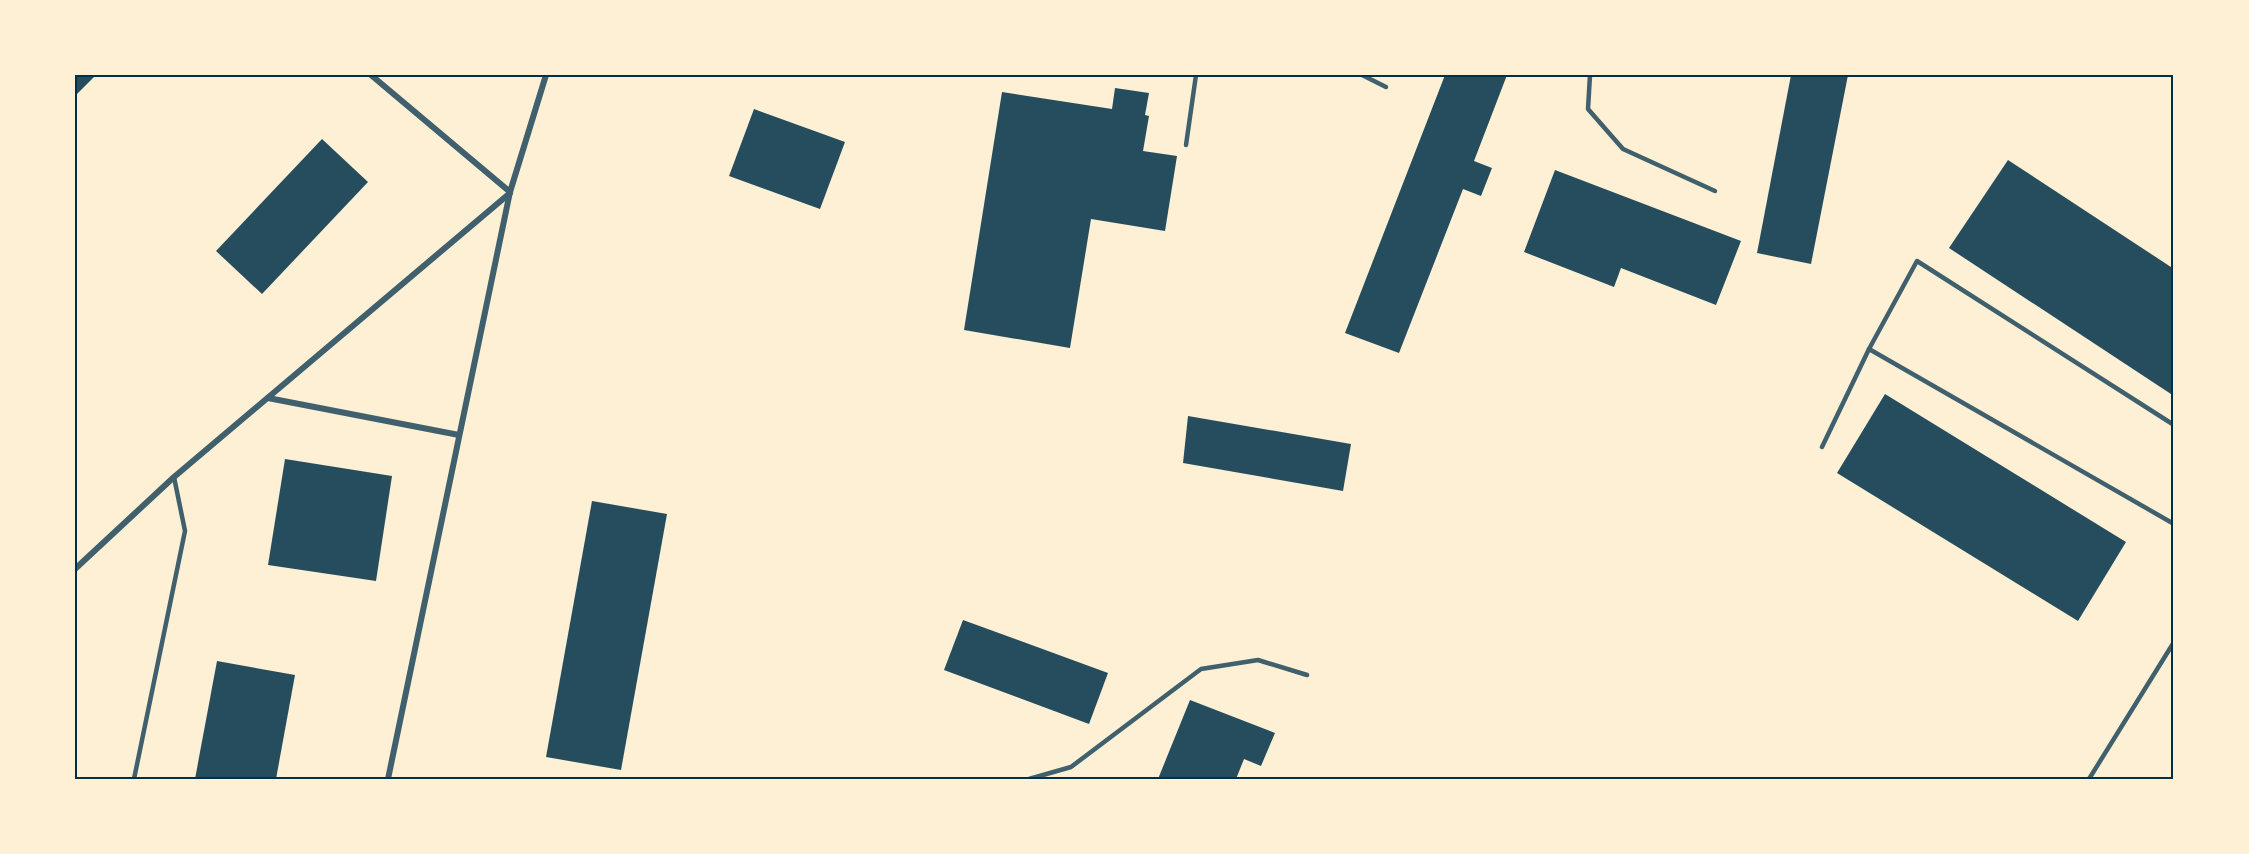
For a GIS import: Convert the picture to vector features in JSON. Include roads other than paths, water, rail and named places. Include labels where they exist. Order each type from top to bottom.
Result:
[{"type":"street","points":[[371,75],[510,192]]},
{"type":"street","points":[[388,779],[510,192],[546,75]]},
{"type":"street","points":[[75,569],[174,477],[510,192]]},
{"type":"street","points":[[268,398],[459,435]]},
{"type":"lane","points":[[1186,146],[1196,75]]},
{"type":"lane","points":[[1362,75],[1386,87]]},
{"type":"lane","points":[[1590,75],[1588,109],[1623,149],[1715,190]]},
{"type":"lane","points":[[1822,447],[1869,349],[1917,261],[2174,425]]},
{"type":"lane","points":[[1869,349],[2174,524]]},
{"type":"lane","points":[[134,779],[185,531],[174,477]]},
{"type":"lane","points":[[2089,779],[2174,642]]},
{"type":"lane","points":[[1029,779],[1071,767],[1201,669],[1258,660],[1307,675]]}]
